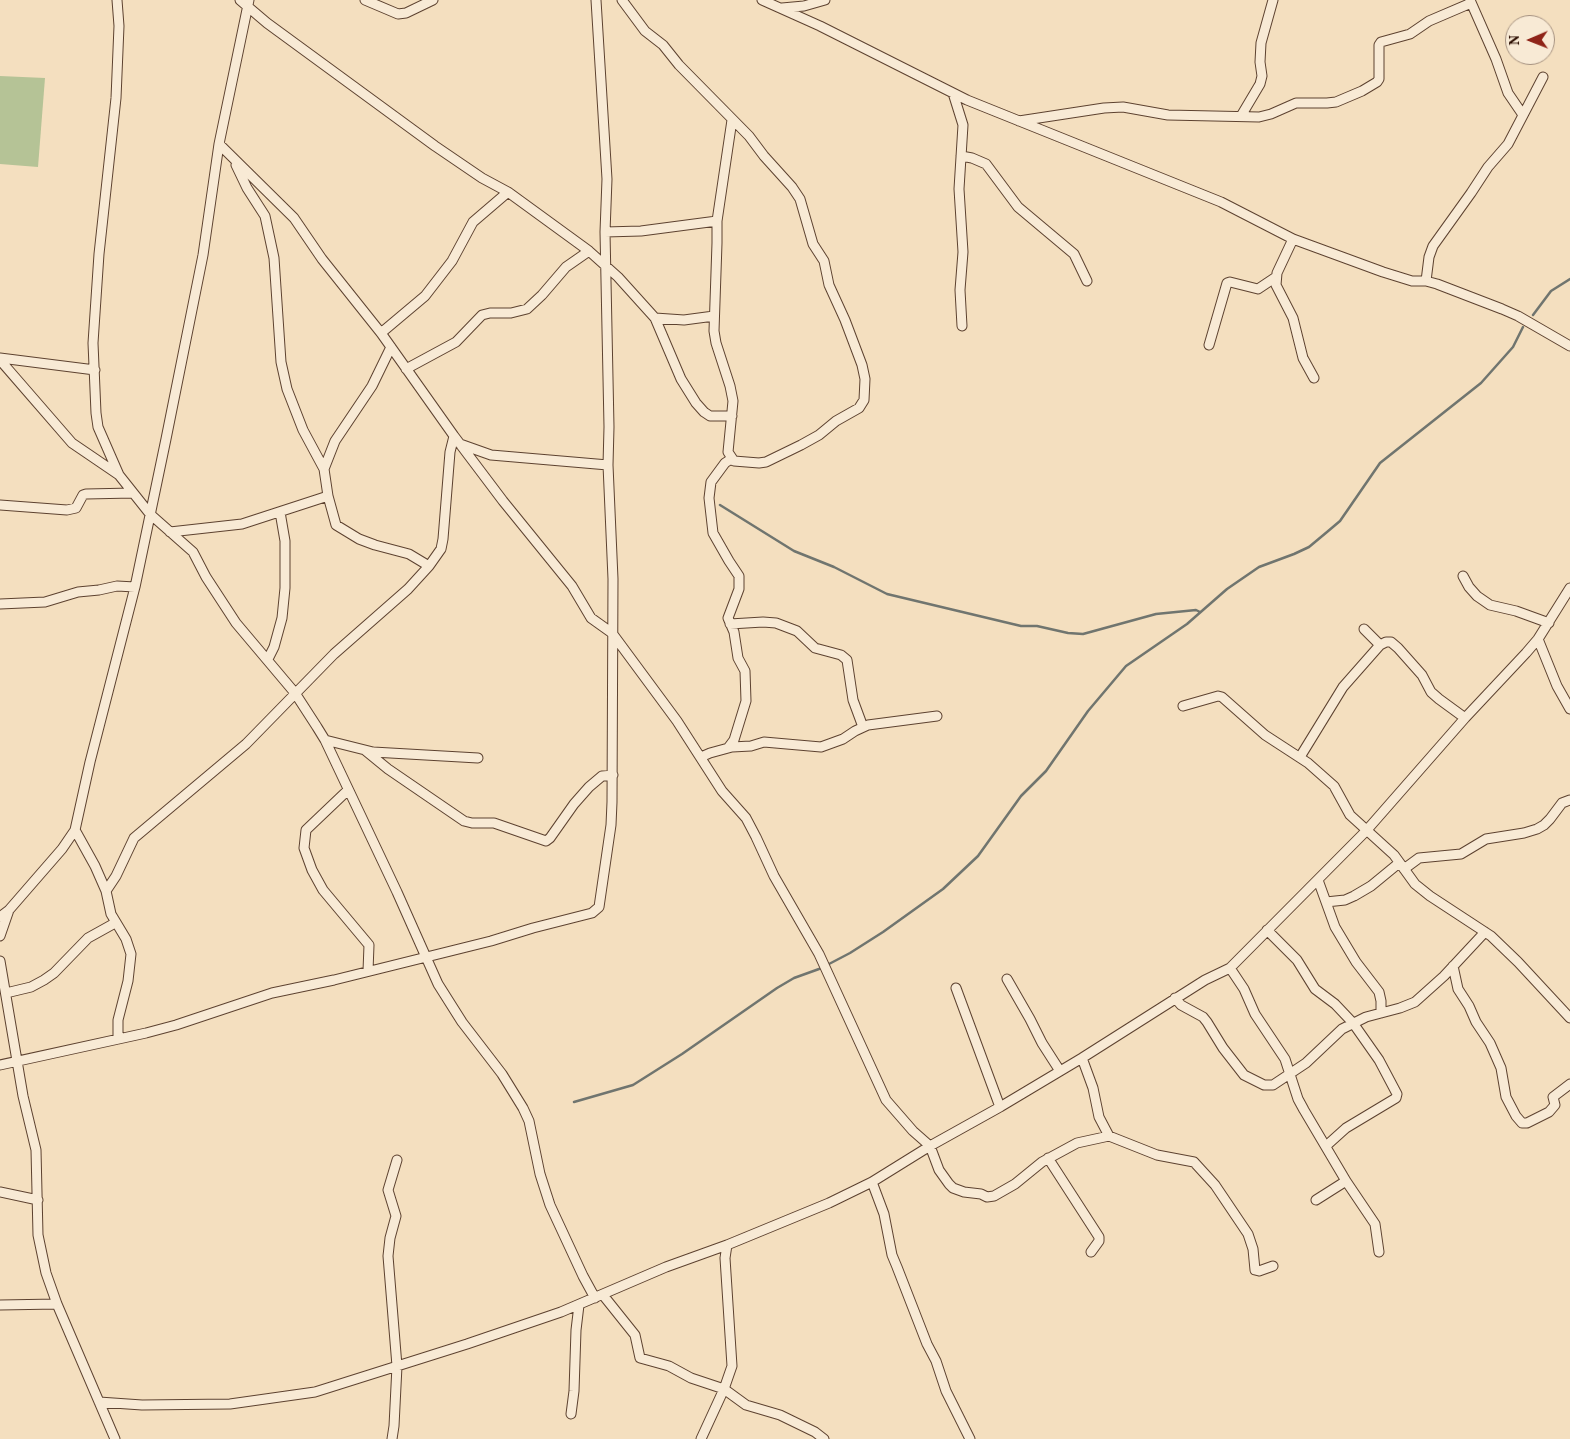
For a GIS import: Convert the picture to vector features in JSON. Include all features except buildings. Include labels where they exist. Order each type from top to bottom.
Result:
[{"type":"street","points":[[117,0],[119,26],[116,98],[93,343],[98,427],[119,475],[150,514],[193,552],[206,578],[236,623],[295,693],[325,740],[438,984],[462,1022],[502,1074],[524,1108],[529,1121],[538,1167],[550,1205],[583,1276],[599,1297],[635,1335],[640,1358],[669,1366],[691,1378],[724,1389],[746,1405],[788,1418],[815,1432],[824,1439]]},
{"type":"street","points":[[240,0],[248,4],[435,146],[482,178],[508,192],[606,266],[655,318],[681,378],[696,403],[707,415],[732,416]]},
{"type":"street","points":[[364,0],[398,14],[406,13],[433,0]]},
{"type":"street","points":[[0,1065],[176,1025],[272,993],[334,980],[491,941],[596,911],[601,898],[611,825],[613,775],[613,579],[608,465],[606,179],[596,0]]},
{"type":"street","points":[[622,0],[645,32],[663,45],[679,65],[749,136],[764,156],[788,180],[800,199],[812,244],[824,261],[829,285],[846,320],[858,352],[865,379],[864,400],[859,408],[836,421],[819,435],[802,445],[766,462],[740,463],[731,459],[727,448],[733,401],[716,343],[714,316],[718,243],[717,221],[732,120]]},
{"type":"street","points":[[762,0],[820,26],[953,94],[1221,202],[1293,239],[1383,272],[1412,281],[1426,281],[1518,316],[1570,346]]},
{"type":"street","points":[[782,8],[804,6],[825,0]]},
{"type":"street","points":[[1242,116],[1260,84],[1262,76],[1260,62],[1261,43],[1273,0]]},
{"type":"street","points":[[1019,121],[1104,108],[1123,107],[1168,115],[1259,117],[1296,103],[1336,102],[1362,91],[1377,82],[1379,79],[1379,45],[1381,42],[1410,34],[1429,21],[1470,2],[1496,59],[1506,91],[1523,115]]},
{"type":"street","points":[[0,917],[9,910],[62,849],[75,830],[90,762],[135,587],[203,255],[220,144],[248,4]]},
{"type":"street","points":[[1426,281],[1429,257],[1433,246],[1488,167],[1508,144],[1543,77]]},
{"type":"street","points":[[953,94],[963,125],[959,189],[962,252],[960,313],[962,326]]},
{"type":"street","points":[[220,144],[294,218],[327,266],[381,333],[503,501],[572,586],[591,618],[612,633],[701,757],[722,791],[740,811],[753,830],[774,876],[819,954],[886,1100],[913,1131],[930,1146],[939,1170],[953,1188],[987,1197],[1003,1192],[1048,1158],[1077,1143],[1109,1136],[1157,1155],[1192,1162],[1197,1165],[1214,1185],[1248,1234],[1253,1249],[1256,1270],[1259,1271],[1273,1266]]},
{"type":"street","points":[[961,156],[986,164],[1018,207],[1074,254],[1087,281]]},
{"type":"street","points":[[233,158],[265,216],[274,258],[281,362],[287,389],[293,409],[324,469],[328,496],[336,525],[359,539],[409,554],[429,566]]},
{"type":"street","points":[[381,333],[425,296],[452,260],[473,222],[508,192]]},
{"type":"street","points":[[605,232],[641,231],[717,221]]},
{"type":"street","points":[[1293,239],[1276,277],[1276,285],[1296,327],[1304,358],[1314,378]]},
{"type":"street","points":[[406,368],[456,342],[482,315],[511,313],[527,309],[566,267],[588,251]]},
{"type":"street","points":[[1209,345],[1226,283],[1230,282],[1258,289],[1276,277]]},
{"type":"street","points":[[655,318],[684,320],[714,316]]},
{"type":"street","points":[[324,469],[335,441],[372,386],[391,347]]},
{"type":"street","points":[[0,359],[94,370]]},
{"type":"street","points":[[0,359],[72,442],[119,475]]},
{"type":"street","points":[[106,891],[116,876],[134,838],[246,744],[334,654],[408,589],[429,566],[441,549],[443,539],[450,452],[454,436]]},
{"type":"street","points":[[460,444],[491,455],[608,465]]},
{"type":"street","points":[[728,748],[736,735],[747,692],[745,671],[738,658],[734,632],[730,624],[730,611],[739,589],[739,576],[713,533],[709,498],[711,482],[725,463],[731,459]]},
{"type":"street","points":[[0,506],[67,510],[76,508],[83,495],[86,494],[133,493]]},
{"type":"street","points":[[170,532],[242,524],[328,496]]},
{"type":"street","points":[[268,659],[274,647],[282,618],[285,588],[285,541],[280,512]]},
{"type":"street","points":[[1463,576],[1473,592],[1490,605],[1524,613],[1549,623]]},
{"type":"street","points":[[0,604],[46,602],[78,592],[117,586],[135,587]]},
{"type":"street","points":[[100,1402],[142,1405],[230,1404],[315,1392],[520,1327],[579,1305],[666,1267],[727,1245],[829,1203],[872,1182],[930,1146],[1082,1058],[1205,980],[1230,968],[1366,830],[1538,639],[1570,588]]},
{"type":"street","points":[[730,624],[763,622],[776,624],[797,631],[815,648],[841,655],[846,660],[853,700],[863,727]]},
{"type":"street","points":[[1364,629],[1380,645]]},
{"type":"street","points":[[1538,639],[1557,686],[1570,709]]},
{"type":"street","points":[[1300,757],[1344,687],[1380,645],[1386,642],[1394,644],[1422,676],[1431,692],[1465,718]]},
{"type":"street","points":[[1183,706],[1218,696],[1222,697],[1258,730],[1300,757],[1334,786],[1350,815],[1387,848],[1415,884],[1485,932],[1566,1006],[1570,1018]]},
{"type":"street","points":[[701,757],[728,748],[751,746],[764,742],[821,747],[842,739],[868,725],[937,716]]},
{"type":"street","points":[[325,740],[366,751],[478,758]]},
{"type":"street","points":[[366,751],[388,770],[464,821],[494,823],[546,841],[589,787],[604,775],[613,775]]},
{"type":"street","points":[[348,790],[306,830],[304,848],[312,870],[323,890],[370,945],[368,971]]},
{"type":"street","points":[[1326,902],[1345,900],[1354,896],[1401,866],[1419,858],[1461,854],[1478,842],[1486,839],[1537,829],[1550,819],[1562,803],[1570,800]]},
{"type":"street","points":[[75,830],[95,866],[106,891],[109,909],[115,923],[126,939],[131,961],[118,1020],[118,1039]]},
{"type":"street","points":[[1318,880],[1334,927],[1379,992],[1381,1013]]},
{"type":"street","points":[[0,936],[9,910]]},
{"type":"street","points":[[6,993],[32,986],[44,980],[54,973],[88,938],[115,923]]},
{"type":"street","points":[[1267,930],[1297,960],[1315,989],[1335,1004],[1353,1022],[1379,1060],[1397,1097],[1346,1128],[1326,1146]]},
{"type":"street","points":[[1175,998],[1181,1005],[1203,1017],[1208,1022],[1223,1048],[1246,1076],[1273,1085],[1306,1063],[1337,1033],[1353,1022],[1409,1006],[1415,1002],[1485,932]]},
{"type":"street","points":[[0,960],[17,1061],[36,1150],[38,1235],[46,1273],[57,1304],[115,1439]]},
{"type":"street","points":[[1453,966],[1458,989],[1490,1043],[1501,1068],[1506,1097],[1522,1123],[1527,1123],[1549,1112],[1555,1105],[1553,1097],[1570,1084]]},
{"type":"street","points":[[1230,968],[1244,989],[1255,1014],[1285,1059],[1298,1099],[1346,1182],[1375,1224],[1379,1252]]},
{"type":"street","points":[[1007,979],[1024,1007],[1045,1049],[1060,1071]]},
{"type":"street","points":[[956,988],[1000,1107]]},
{"type":"street","points":[[1082,1058],[1093,1088],[1099,1117],[1109,1136]]},
{"type":"street","points":[[1048,1158],[1099,1237],[1091,1252]]},
{"type":"street","points":[[392,1439],[397,1366],[388,1256],[390,1238],[396,1216],[388,1190],[397,1160]]},
{"type":"street","points":[[872,1182],[884,1214],[892,1255],[927,1344],[936,1361],[946,1391],[970,1439]]},
{"type":"street","points":[[1316,1200],[1346,1182]]},
{"type":"street","points":[[0,1192],[38,1200]]},
{"type":"street","points":[[701,1439],[724,1389],[732,1366],[726,1258],[727,1245]]},
{"type":"street","points":[[0,1305],[57,1304]]},
{"type":"street","points":[[571,1414],[579,1305]]},
{"type":"green space","points":[[0,76],[45,78],[38,167],[0,164]]},
{"type":"waterway","points":[[1533,315],[1551,291],[1570,279]]},
{"type":"waterway","points":[[829,964],[883,932],[943,889],[978,856],[1021,796],[1046,771],[1088,711],[1126,666],[1187,624],[1227,589],[1259,567],[1309,547],[1340,521],[1380,463],[1481,383],[1513,347],[1523,327]]},
{"type":"waterway","points":[[720,505],[794,551],[834,567],[887,594],[1021,626],[1037,626],[1068,633],[1083,634],[1156,614],[1196,610],[1200,612]]},
{"type":"waterway","points":[[574,1102],[633,1085],[682,1054],[777,988],[794,978],[819,969]]}]
